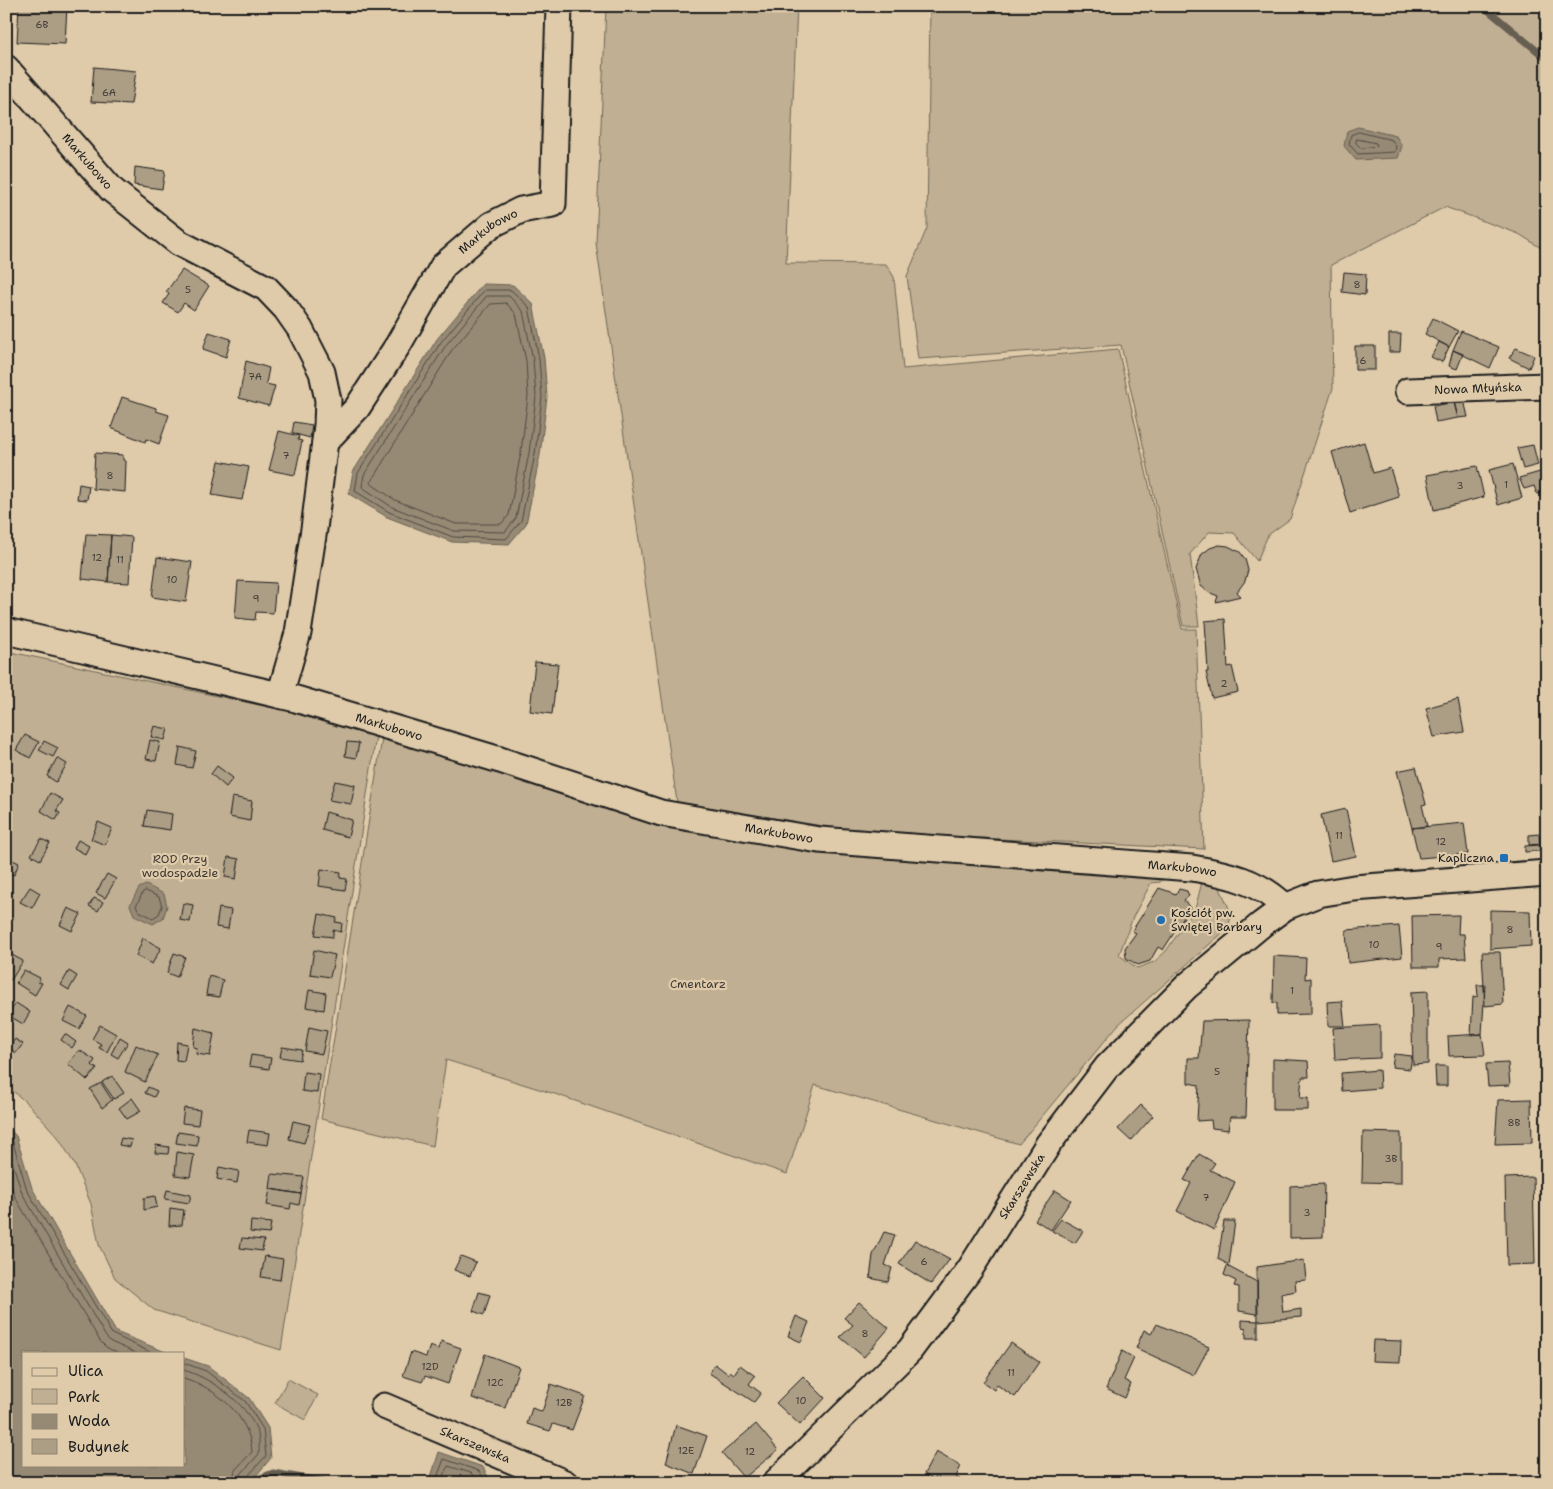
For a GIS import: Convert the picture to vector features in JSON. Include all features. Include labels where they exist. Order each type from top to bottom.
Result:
[{"type":"street","name":"Markubowo","points":[[325,442],[357,408],[398,345],[443,266],[491,225],[521,210],[553,204],[559,6]]},
{"type":"street","name":"Markubowo","points":[[6,68],[112,190],[179,243],[266,288],[286,309],[300,329],[322,372],[328,400],[325,442],[298,633],[280,695]]},
{"type":"street","name":"Nowa Młyńska","points":[[1408,391],[1547,386]]},
{"type":"street","name":"Markubowo","points":[[6,631],[280,695],[500,760],[661,813],[819,840],[1192,868],[1225,873],[1256,884],[1272,894],[1285,907]]},
{"type":"street","points":[[1285,907],[1318,894],[1354,888],[1493,875],[1547,873]]},
{"type":"street","name":"Skarszewska","points":[[775,1483],[910,1350],[970,1269],[1054,1136],[1106,1067],[1187,986],[1285,907]]},
{"type":"street","name":"Skarszewska","points":[[384,1406],[565,1483]]},
{"type":"green space","points":[[606,6],[797,6],[786,263],[886,264],[894,277],[903,369],[1118,349],[1182,629],[1196,629],[1204,849],[938,836],[829,827],[677,802],[596,243]]},
{"type":"green space","points":[[930,6],[1547,6],[1547,260],[1541,248],[1519,234],[1445,207],[1331,265],[1333,388],[1290,519],[1268,535],[1257,561],[1234,533],[1209,532],[1190,554],[1199,626],[1183,626],[1121,345],[918,359],[907,276],[927,228]]},
{"type":"green space","name":"ROD Przy wodospadzie","points":[[6,651],[377,730],[281,1350],[154,1310],[115,1278],[99,1245],[91,1204],[75,1165],[58,1137],[29,1105],[6,1085]]},
{"type":"green space","name":"Cmentarz","points":[[382,738],[849,853],[957,864],[1168,876],[1160,882],[1151,883],[1133,917],[1119,955],[1137,968],[1154,962],[1166,951],[1195,909],[1202,882],[1219,886],[1232,915],[1227,929],[1118,1025],[1019,1144],[815,1085],[787,1174],[558,1095],[446,1060],[433,1146],[321,1119]]},
{"type":"green space","points":[[288,1379],[318,1395],[305,1420],[275,1403]]},
{"type":"water","points":[[1358,127],[1396,136],[1402,146],[1398,158],[1356,160],[1344,146],[1347,131]]},
{"type":"water","points":[[483,284],[513,285],[533,304],[544,358],[547,397],[540,455],[526,524],[509,544],[452,542],[387,517],[349,494],[353,472],[437,339]]},
{"type":"water","points":[[146,885],[164,894],[167,906],[163,918],[153,924],[134,915],[130,905],[139,888]]},
{"type":"water","points":[[6,1125],[16,1136],[32,1188],[116,1332],[166,1352],[22,1352],[22,1466],[185,1466],[185,1358],[208,1366],[249,1398],[268,1428],[271,1458],[250,1483],[6,1483]]},
{"type":"water","points":[[439,1452],[483,1467],[491,1483],[429,1483]]},
{"type":"building","points":[[19,6],[67,6],[65,44],[17,42]]},
{"type":"building","points":[[94,67],[136,71],[131,104],[91,102]]},
{"type":"building","points":[[135,167],[165,171],[162,189],[134,185]]},
{"type":"building","points":[[182,270],[209,286],[194,310],[184,303],[178,312],[163,303],[169,294],[166,292]]},
{"type":"building","points":[[1344,272],[1366,274],[1365,295],[1342,292]]},
{"type":"building","points":[[1433,318],[1458,331],[1449,347],[1425,334]]},
{"type":"building","points":[[1461,331],[1499,347],[1490,368],[1453,350]]},
{"type":"building","points":[[209,332],[231,339],[226,357],[203,349]]},
{"type":"building","points":[[1389,334],[1401,334],[1400,352],[1389,352]]},
{"type":"building","points":[[1439,342],[1449,347],[1442,362],[1431,357]]},
{"type":"building","points":[[1355,346],[1375,346],[1375,370],[1355,370]]},
{"type":"building","points":[[1516,348],[1534,356],[1529,368],[1509,358]]},
{"type":"building","points":[[1453,350],[1463,354],[1457,369],[1449,366]]},
{"type":"building","points":[[246,361],[269,368],[266,384],[275,386],[269,406],[239,398]]},
{"type":"building","points":[[122,397],[156,408],[156,411],[169,415],[159,444],[146,439],[145,442],[111,428]]},
{"type":"building","points":[[1464,400],[1468,417],[1458,418],[1454,402]]},
{"type":"building","points":[[1454,402],[1458,418],[1436,422],[1433,406]]},
{"type":"building","points":[[294,422],[312,425],[310,438],[292,433]]},
{"type":"building","points":[[279,431],[299,436],[298,440],[302,441],[295,475],[269,470]]},
{"type":"building","points":[[1364,442],[1373,473],[1390,468],[1399,497],[1350,513],[1332,452]]},
{"type":"building","points":[[1533,445],[1538,465],[1523,469],[1517,448]]},
{"type":"building","points":[[95,453],[123,455],[123,460],[126,461],[125,492],[93,489]]},
{"type":"building","points":[[219,461],[249,467],[242,500],[212,495]]},
{"type":"building","points":[[1513,464],[1522,498],[1498,505],[1489,470]]},
{"type":"building","points":[[1477,466],[1484,497],[1434,510],[1427,475]]},
{"type":"building","points":[[1547,470],[1547,491],[1537,494],[1534,486],[1524,489],[1519,478]]},
{"type":"building","points":[[79,484],[89,486],[87,500],[77,499]]},
{"type":"building","points":[[86,534],[111,535],[108,582],[82,579]]},
{"type":"building","points":[[111,535],[132,537],[129,583],[108,582]]},
{"type":"building","points":[[1219,545],[1228,546],[1240,552],[1245,559],[1248,570],[1245,581],[1237,592],[1241,596],[1216,602],[1218,596],[1208,592],[1201,586],[1196,569],[1202,554],[1210,548]]},
{"type":"building","points":[[157,557],[192,562],[186,602],[152,597]]},
{"type":"building","points":[[238,581],[276,583],[273,613],[256,612],[255,620],[235,618]]},
{"type":"building","points":[[1225,619],[1228,667],[1232,666],[1238,692],[1212,698],[1206,672],[1208,672],[1205,621]]},
{"type":"building","points":[[535,662],[558,664],[552,714],[530,711]]},
{"type":"building","points":[[1458,699],[1464,732],[1434,737],[1426,708]]},
{"type":"building","points":[[154,726],[168,729],[165,740],[151,737]]},
{"type":"building","points":[[25,735],[39,742],[30,758],[16,750]]},
{"type":"building","points":[[150,740],[160,742],[156,761],[146,759]]},
{"type":"building","points":[[44,741],[58,748],[53,757],[39,750]]},
{"type":"building","points":[[347,742],[359,743],[356,758],[345,756]]},
{"type":"building","points":[[180,747],[196,751],[192,768],[177,765]]},
{"type":"building","points":[[57,758],[67,764],[56,782],[47,776]]},
{"type":"building","points":[[217,766],[233,778],[226,787],[211,774]]},
{"type":"building","points":[[1416,767],[1426,804],[1422,805],[1427,826],[1412,828],[1397,771]]},
{"type":"building","points":[[335,781],[355,785],[351,804],[329,800]]},
{"type":"building","points":[[50,793],[63,800],[56,811],[60,813],[56,820],[41,811]]},
{"type":"building","points":[[232,797],[252,801],[250,821],[229,817]]},
{"type":"building","points":[[1346,809],[1356,856],[1331,861],[1321,815]]},
{"type":"building","points":[[147,810],[172,814],[170,830],[144,826]]},
{"type":"building","points":[[326,812],[352,820],[348,837],[322,830]]},
{"type":"building","points":[[98,822],[112,828],[105,845],[91,839]]},
{"type":"building","points":[[1464,823],[1468,854],[1419,858],[1412,828]]},
{"type":"building","points":[[1539,834],[1540,844],[1529,845],[1529,835]]},
{"type":"building","points":[[41,839],[50,843],[40,860],[31,855]]},
{"type":"building","points":[[78,840],[89,846],[85,854],[74,848]]},
{"type":"building","points":[[1540,845],[1540,851],[1525,852],[1525,846]]},
{"type":"building","points":[[6,857],[19,863],[14,875],[6,871]]},
{"type":"building","points":[[228,857],[239,859],[236,879],[225,877]]},
{"type":"building","points":[[321,869],[341,872],[340,878],[347,879],[345,890],[319,886]]},
{"type":"building","points":[[107,874],[116,879],[105,898],[96,893]]},
{"type":"building","points":[[30,887],[40,893],[32,908],[20,902]]},
{"type":"building","name":"Kościół pw. Świętej Barbary","points":[[1159,888],[1176,894],[1179,889],[1187,891],[1189,896],[1184,900],[1190,908],[1163,950],[1158,947],[1150,961],[1138,965],[1126,958],[1125,948],[1136,933],[1132,931]]},
{"type":"building","points":[[94,898],[103,902],[98,911],[89,906]]},
{"type":"building","points":[[183,903],[193,905],[190,922],[180,920]]},
{"type":"building","points":[[68,908],[81,914],[72,931],[60,925]]},
{"type":"building","points":[[219,908],[231,910],[228,929],[216,927]]},
{"type":"building","points":[[1490,910],[1530,911],[1531,946],[1490,949]]},
{"type":"building","points":[[319,914],[337,918],[335,922],[342,923],[341,932],[333,930],[333,937],[315,935]]},
{"type":"building","points":[[1459,915],[1458,934],[1464,934],[1466,958],[1439,959],[1439,967],[1413,967],[1412,916]]},
{"type":"building","points":[[1399,926],[1402,957],[1348,963],[1346,930]]},
{"type":"building","points":[[143,938],[161,948],[152,964],[136,956]]},
{"type":"building","points":[[314,950],[335,955],[330,977],[310,974]]},
{"type":"building","points":[[1482,952],[1500,952],[1503,1004],[1485,1006]]},
{"type":"building","points":[[174,953],[185,957],[177,977],[167,973]]},
{"type":"building","points":[[12,955],[23,961],[11,980],[6,978],[6,965]]},
{"type":"building","points":[[1274,956],[1306,958],[1305,979],[1311,978],[1311,1014],[1277,1015],[1277,1002],[1273,1003]]},
{"type":"building","points":[[24,970],[40,978],[38,982],[42,983],[35,995],[16,983]]},
{"type":"building","points":[[69,971],[77,976],[69,990],[61,985]]},
{"type":"building","points":[[209,976],[223,980],[219,997],[206,995]]},
{"type":"building","points":[[1477,985],[1485,985],[1482,1034],[1471,1035],[1473,997],[1478,996]]},
{"type":"building","points":[[309,990],[326,993],[324,1010],[306,1007]]},
{"type":"building","points":[[1428,991],[1428,1064],[1413,1065],[1411,992]]},
{"type":"building","points":[[1342,1001],[1345,1026],[1328,1026],[1327,1002]]},
{"type":"building","points":[[16,1003],[30,1012],[23,1024],[8,1015]]},
{"type":"building","points":[[70,1007],[87,1016],[79,1029],[63,1021]]},
{"type":"building","points":[[1249,1020],[1246,1117],[1230,1117],[1228,1130],[1212,1128],[1211,1120],[1197,1121],[1199,1085],[1188,1083],[1188,1058],[1199,1058],[1202,1021]]},
{"type":"building","points":[[100,1025],[116,1034],[107,1052],[99,1048],[101,1044],[92,1039]]},
{"type":"building","points":[[1380,1025],[1380,1058],[1335,1060],[1333,1028]]},
{"type":"building","points":[[309,1027],[327,1031],[322,1054],[305,1051]]},
{"type":"building","points":[[195,1028],[214,1033],[210,1056],[196,1054],[197,1048],[193,1047]]},
{"type":"building","points":[[65,1034],[76,1042],[72,1048],[61,1040]]},
{"type":"building","points":[[1482,1034],[1485,1055],[1449,1056],[1448,1036]]},
{"type":"building","points":[[120,1037],[128,1042],[118,1058],[111,1054]]},
{"type":"building","points":[[15,1039],[23,1044],[16,1053],[9,1048]]},
{"type":"building","points":[[177,1042],[187,1044],[184,1061],[176,1060]]},
{"type":"building","points":[[136,1045],[158,1055],[145,1082],[125,1072]]},
{"type":"building","points":[[282,1047],[302,1050],[300,1060],[280,1057]]},
{"type":"building","points":[[79,1050],[95,1060],[92,1065],[97,1069],[87,1080],[68,1064]]},
{"type":"building","points":[[1394,1054],[1412,1056],[1410,1069],[1392,1067]]},
{"type":"building","points":[[251,1055],[271,1058],[269,1069],[249,1066]]},
{"type":"building","points":[[1273,1059],[1308,1061],[1309,1077],[1302,1077],[1300,1098],[1308,1098],[1308,1110],[1273,1110]]},
{"type":"building","points":[[1508,1063],[1510,1085],[1488,1086],[1486,1064]]},
{"type":"building","points":[[1435,1066],[1447,1066],[1447,1086],[1436,1086]]},
{"type":"building","points":[[1379,1070],[1380,1088],[1342,1091],[1341,1073]]},
{"type":"building","points":[[304,1072],[319,1074],[317,1093],[302,1091]]},
{"type":"building","points":[[112,1076],[124,1093],[114,1099],[102,1082]]},
{"type":"building","points":[[101,1083],[112,1100],[102,1108],[90,1089]]},
{"type":"building","points":[[148,1087],[157,1091],[154,1097],[145,1093]]},
{"type":"building","points":[[132,1098],[141,1111],[127,1119],[119,1108]]},
{"type":"building","points":[[1531,1099],[1532,1143],[1495,1144],[1498,1100]]},
{"type":"building","points":[[1141,1105],[1153,1116],[1131,1141],[1118,1129]]},
{"type":"building","points":[[184,1108],[200,1110],[198,1125],[182,1123]]},
{"type":"building","points":[[293,1121],[310,1125],[304,1143],[289,1139]]},
{"type":"building","points":[[249,1130],[270,1133],[268,1145],[247,1142]]},
{"type":"building","points":[[178,1132],[198,1135],[197,1146],[176,1143]]},
{"type":"building","points":[[1363,1132],[1401,1133],[1401,1183],[1362,1182]]},
{"type":"building","points":[[121,1138],[132,1140],[130,1147],[119,1145]]},
{"type":"building","points":[[156,1145],[169,1147],[168,1154],[155,1153]]},
{"type":"building","points":[[177,1152],[194,1155],[190,1177],[175,1175]]},
{"type":"building","points":[[1199,1154],[1215,1163],[1210,1170],[1235,1182],[1214,1230],[1177,1211],[1191,1183],[1184,1180]]},
{"type":"building","points":[[219,1167],[239,1171],[237,1183],[217,1179]]},
{"type":"building","points":[[272,1174],[304,1177],[301,1194],[270,1189]]},
{"type":"building","points":[[1533,1177],[1535,1264],[1507,1265],[1505,1178]]},
{"type":"building","points":[[1324,1184],[1323,1237],[1290,1238],[1290,1186]]},
{"type":"building","points":[[270,1189],[301,1194],[299,1205],[291,1203],[290,1209],[267,1205]]},
{"type":"building","points":[[167,1190],[191,1195],[189,1203],[165,1199]]},
{"type":"building","points":[[1055,1190],[1071,1200],[1051,1230],[1035,1220]]},
{"type":"building","points":[[155,1196],[157,1207],[144,1210],[144,1198]]},
{"type":"building","points":[[170,1208],[184,1210],[182,1225],[169,1226]]},
{"type":"building","points":[[1061,1219],[1083,1231],[1075,1243],[1052,1231]]},
{"type":"building","points":[[251,1221],[271,1223],[269,1234],[250,1232]]},
{"type":"building","points":[[1224,1221],[1235,1221],[1229,1265],[1218,1259]]},
{"type":"building","points":[[884,1232],[895,1235],[885,1265],[892,1268],[888,1282],[870,1278],[873,1255]]},
{"type":"building","points":[[242,1238],[264,1240],[262,1251],[240,1248]]},
{"type":"building","points":[[915,1240],[950,1259],[931,1284],[899,1264]]},
{"type":"building","points":[[265,1256],[283,1259],[280,1280],[261,1277]]},
{"type":"building","points":[[461,1256],[476,1262],[470,1276],[454,1270]]},
{"type":"building","points":[[1304,1260],[1306,1280],[1295,1281],[1296,1291],[1281,1294],[1283,1312],[1301,1309],[1301,1317],[1258,1321],[1257,1267]]},
{"type":"building","points":[[1227,1266],[1257,1282],[1257,1314],[1239,1311],[1239,1287],[1234,1286],[1236,1281],[1224,1275]]},
{"type":"building","points":[[479,1292],[490,1295],[484,1315],[473,1311]]},
{"type":"building","points":[[859,1302],[889,1328],[864,1357],[840,1337],[853,1325],[844,1318]]},
{"type":"building","points":[[796,1316],[809,1322],[801,1342],[788,1336]]},
{"type":"building","points":[[1242,1320],[1258,1321],[1258,1338],[1246,1338],[1246,1328],[1242,1327]]},
{"type":"building","points":[[1157,1324],[1209,1347],[1194,1375],[1136,1348],[1144,1330],[1151,1334]]},
{"type":"building","points":[[1373,1340],[1401,1341],[1400,1362],[1372,1361]]},
{"type":"building","points":[[441,1341],[461,1348],[448,1384],[425,1376],[422,1382],[403,1376],[411,1352],[426,1357],[430,1346],[438,1349]]},
{"type":"building","points":[[1011,1343],[1039,1362],[1015,1397],[997,1385],[994,1390],[983,1382]]},
{"type":"building","points":[[1122,1351],[1134,1358],[1124,1380],[1131,1384],[1125,1398],[1106,1389]]},
{"type":"building","points":[[485,1354],[519,1367],[505,1408],[472,1398]]},
{"type":"building","points":[[715,1364],[728,1374],[730,1371],[734,1374],[740,1365],[755,1376],[749,1384],[761,1393],[754,1402],[709,1373]]},
{"type":"building","points":[[803,1376],[825,1398],[800,1425],[776,1403]]},
{"type":"building","points":[[551,1384],[585,1396],[572,1430],[553,1424],[550,1431],[527,1424],[532,1408],[542,1412]]},
{"type":"building","points":[[756,1424],[778,1450],[744,1478],[722,1453]]},
{"type":"building","points":[[676,1425],[707,1436],[694,1474],[666,1463]]},
{"type":"building","points":[[936,1452],[961,1466],[956,1477],[966,1483],[928,1483],[931,1478],[924,1474]]},
{"type":"waterway","points":[[1483,6],[1547,59]]},
{"type":"waterway","points":[[250,1482],[273,1473],[333,1483]]},
{"type":"place","name":"Kapliczna","points":[[1504,858]]},
{"type":"place","name":"Kościół pw. Świętej Barbary","points":[[1161,920]]}]
